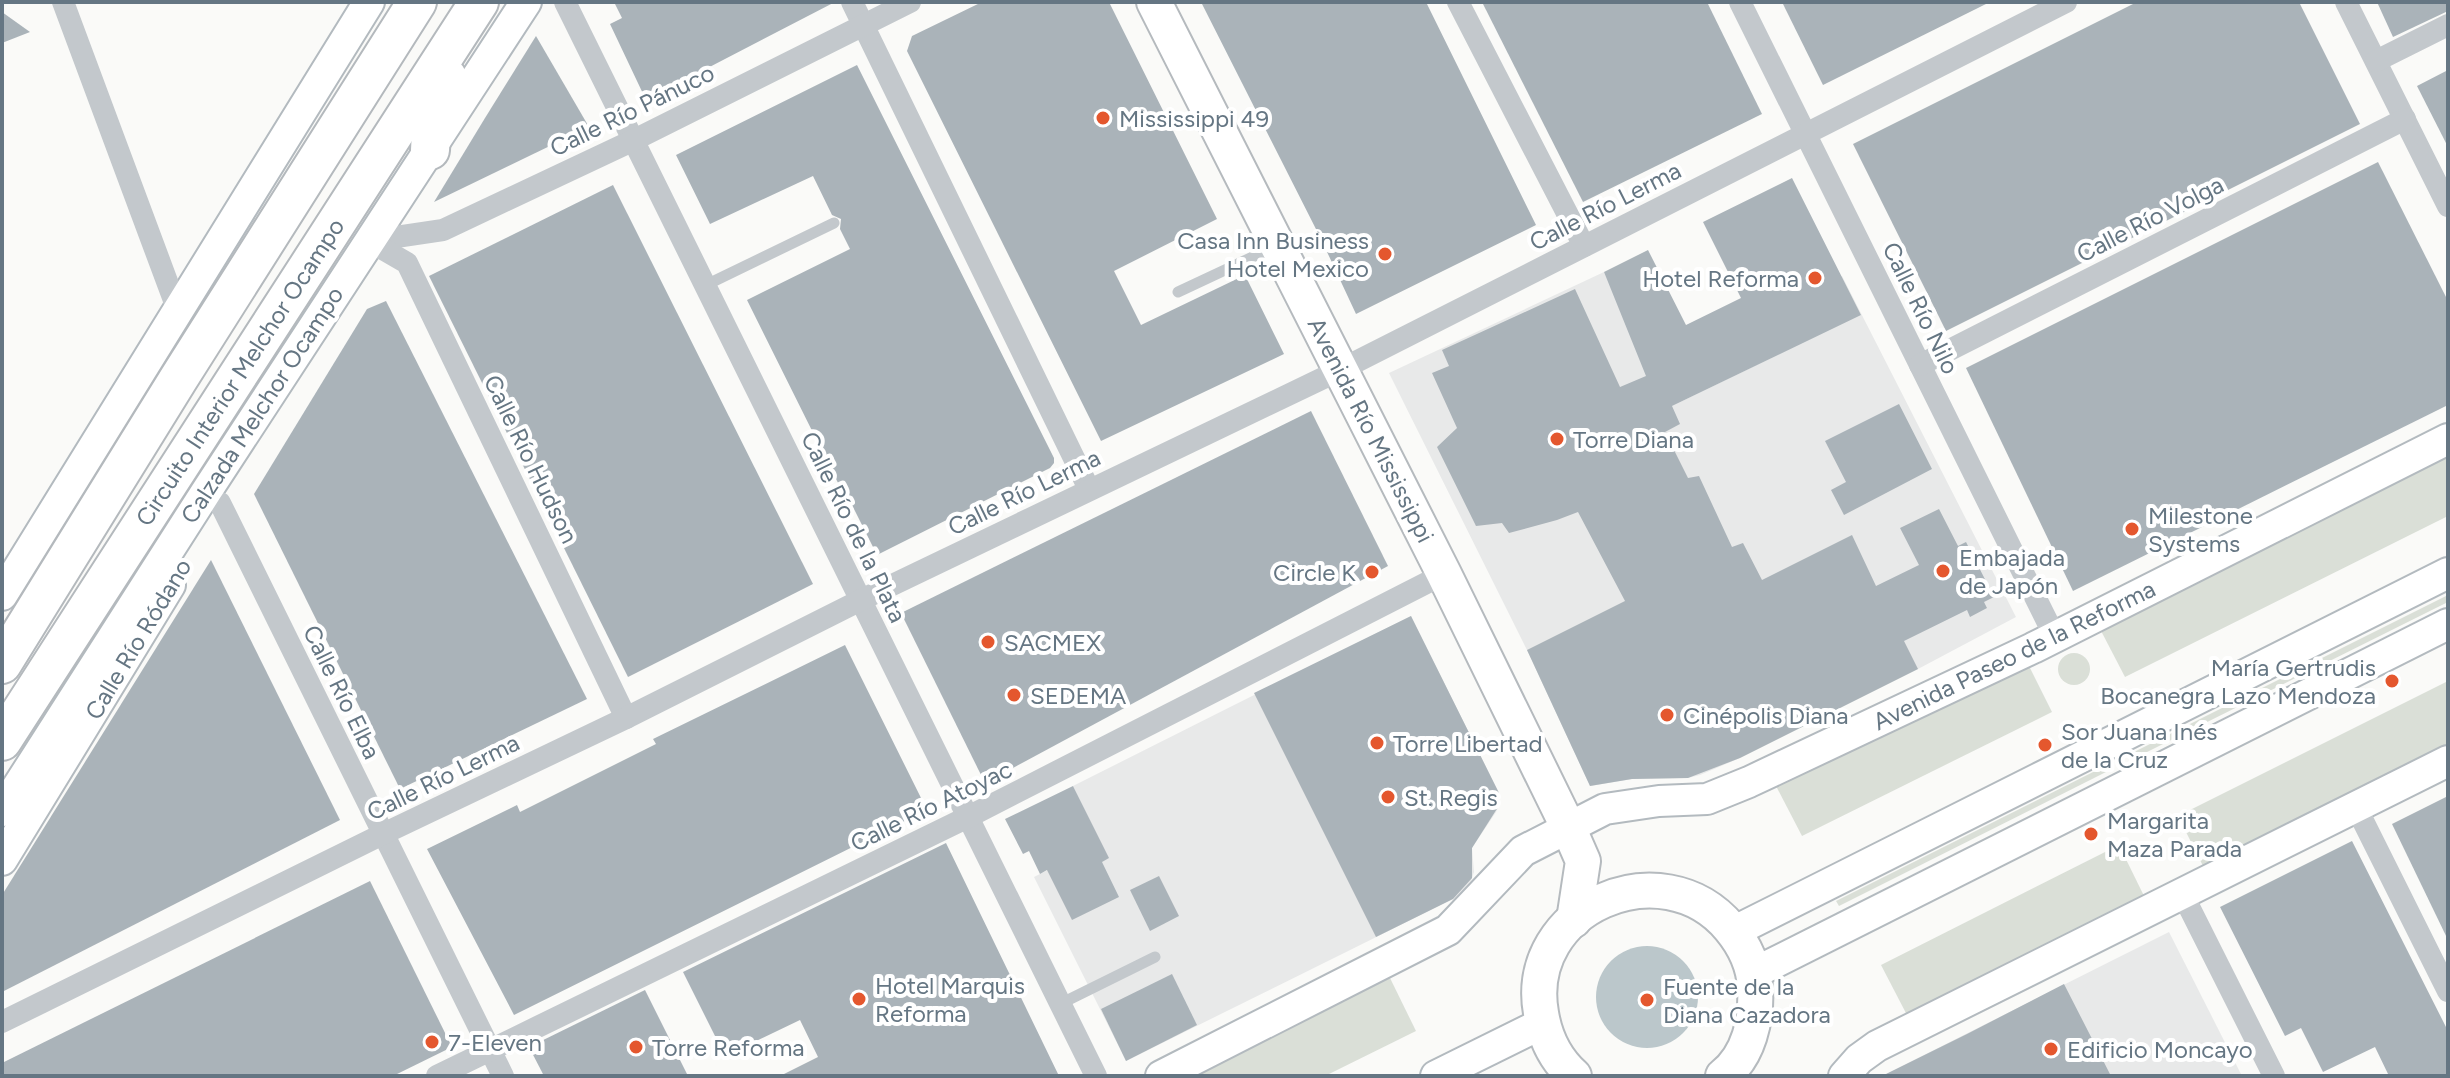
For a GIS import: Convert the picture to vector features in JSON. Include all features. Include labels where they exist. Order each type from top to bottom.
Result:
[{"type":"highway","points":[[430,150],[433,99],[477,28],[481,2]]},
{"type":"highway","name":"Circuito Interior Melchor Ocampo","points":[[2,741],[481,2]]},
{"type":"highway","name":"Circuito Interior Melchor Ocampo","points":[[2,664],[414,5]]},
{"type":"main road","points":[[2,595],[369,2]]},
{"type":"main road","name":"Calzada Melchor Ocampo","points":[[2,811],[526,2]]},
{"type":"main road","name":"Avenida Río Mississippi","points":[[1154,2],[1444,574],[1583,861]]},
{"type":"main road","name":"Calle Río Ródano","points":[[2,860],[220,503],[243,462],[258,412]]},
{"type":"main road","name":"Avenida Paseo de la Reforma","points":[[1161,1076],[1448,930],[1523,851],[1605,809],[1659,801],[1707,799],[1749,782],[2055,637],[2448,439]]},
{"type":"main road","points":[[1733,932],[2448,573]]},
{"type":"main road","points":[[1754,973],[2448,624]]},
{"type":"main road","points":[[1844,1076],[1859,1059],[1877,1046],[2448,761]]},
{"type":"main road","points":[[1574,920],[1583,861],[1607,880],[1640,891]]},
{"type":"main road","points":[[1561,1073],[1545,1035],[1538,999],[1545,962],[1562,930],[1590,906],[1622,892],[1657,889],[1691,898],[1720,916],[1743,943],[1754,973],[1757,1010],[1747,1044],[1726,1075]]},
{"type":"main road","points":[[1436,1076],[1543,1023]]},
{"type":"street","points":[[63,2],[178,311]]},
{"type":"street","points":[[852,2],[1089,489]]},
{"type":"street","name":"Calle Río Pánuco","points":[[369,241],[443,230],[634,140],[910,2]]},
{"type":"street","points":[[1458,2],[1584,246]]},
{"type":"street","name":"Calle Río Nilo","points":[[1740,2],[2055,637]]},
{"type":"street","points":[[2346,2],[2448,206]]},
{"type":"street","name":"Calle Río de la Plata","points":[[573,5],[634,140],[1096,1076]]},
{"type":"street","name":"Calle Río Lerma","points":[[2,1022],[861,600],[1340,370],[2052,5]]},
{"type":"street","points":[[2376,61],[2448,25]]},
{"type":"street","name":"Calle Río Volga","points":[[1920,365],[2405,119]]},
{"type":"street","name":"Calle Río Hudson","points":[[369,241],[407,263],[626,718]]},
{"type":"street","name":"Calle Río Elba","points":[[220,503],[503,1076]]},
{"type":"street","name":"Calle Río Atoyac","points":[[437,1076],[968,817],[1444,574]]},
{"type":"street","points":[[2356,807],[2448,991]]},
{"type":"street","points":[[2183,895],[2274,1076]]},
{"type":"lane","points":[[706,285],[834,223]]},
{"type":"lane","points":[[1178,292],[1278,245]]},
{"type":"lane","points":[[1060,1004],[1155,957]]},
{"type":"shaded area","points":[[1604,272],[1672,406],[1771,358],[1752,321],[1842,276],[2016,617],[1740,758],[1700,775],[1632,779],[1590,786],[1527,650],[1389,373]]},
{"type":"shaded area","points":[[2448,452],[2448,516],[2125,677],[2099,627]]},
{"type":"shaded area","points":[[2448,595],[2448,602],[2135,758],[2132,753]]},
{"type":"shaded area","points":[[1411,616],[1499,793],[1500,804],[1472,848],[1474,872],[1471,881],[1455,898],[1126,1061],[1034,877],[1101,843],[1073,786]]},
{"type":"shaded area","points":[[2074,653],[2085,658],[2090,669],[2085,680],[2074,685],[2063,680],[2058,669],[2063,658]]},
{"type":"shaded area","points":[[2027,662],[2052,712],[1802,836],[1776,786]]},
{"type":"shaded area","points":[[2448,681],[2448,747],[2204,868],[2178,816]]},
{"type":"shaded area","points":[[2103,767],[2106,772],[1839,906],[1836,901]]},
{"type":"shaded area","points":[[2119,845],[2145,898],[1908,1017],[1881,965]]},
{"type":"shaded area","points":[[2169,932],[2242,1076],[1882,1076]]},
{"type":"shaded area","name":"Fuente de la Diana Cazadora","points":[[1647,946],[1667,949],[1690,968],[1695,977],[1698,997],[1695,1017],[1676,1040],[1667,1045],[1647,1048],[1627,1045],[1604,1026],[1599,1017],[1596,997],[1599,977],[1618,954],[1627,949]]},
{"type":"shaded area","points":[[1390,978],[1416,1031],[1325,1076],[1192,1076]]},
{"type":"building","points":[[614,2],[835,2],[646,100],[610,24],[622,18]]},
{"type":"building","points":[[982,2],[1109,2],[1217,219],[1114,271],[1141,325],[1245,275],[1284,354],[1101,441],[907,51],[912,36]]},
{"type":"building","points":[[1201,2],[1426,2],[1536,225],[1356,314]]},
{"type":"building","points":[[1482,2],[1707,2],[1762,114],[1583,202]]},
{"type":"building","points":[[1782,2],[1990,2],[1823,85]]},
{"type":"building","points":[[2137,2],[2299,2],[2360,124],[1946,331],[1853,144]]},
{"type":"building","points":[[2377,2],[2448,2],[2448,11],[2393,37]]},
{"type":"building","points":[[2,12],[30,32],[2,43]]},
{"type":"building","points":[[536,36],[589,127],[434,202],[485,118]]},
{"type":"building","points":[[857,65],[1054,458],[1050,468],[877,555],[747,300],[850,249],[840,229],[841,219],[832,215],[813,176],[710,224],[676,155]]},
{"type":"building","points":[[2448,70],[2448,147],[2417,86]]},
{"type":"building","points":[[2378,162],[2448,301],[2448,405],[2073,591],[1966,368]]},
{"type":"building","points":[[1792,178],[1861,315],[1672,406],[1680,424],[1665,432],[1688,478],[1699,476],[1732,547],[1743,543],[1762,580],[1852,535],[1876,586],[1919,565],[1900,528],[1939,509],[1958,546],[1966,542],[1994,597],[1984,602],[1987,608],[1970,617],[1967,610],[1904,641],[1918,669],[1740,758],[1688,778],[1632,779],[1590,786],[1527,650],[1625,601],[1578,512],[1509,533],[1502,523],[1476,526],[1437,447],[1457,428],[1432,373],[1449,366],[1442,350],[1575,289],[1620,387],[1646,376],[1604,272],[1648,250],[1686,325],[1741,298],[1703,222]]},
{"type":"building","points":[[613,185],[813,584],[628,677],[429,276]]},
{"type":"building","points":[[386,301],[587,699],[400,789],[254,494],[367,309]]},
{"type":"building","points":[[1899,404],[1932,469],[1844,515],[1831,490],[1846,482],[1825,441]]},
{"type":"building","points":[[1311,411],[1388,566],[985,783],[901,613]]},
{"type":"building","points":[[211,560],[340,820],[2,992],[2,895]]},
{"type":"building","name":"Torre Libertad","points":[[1411,616],[1499,793],[1500,804],[1472,848],[1472,878],[1453,899],[1376,937],[1254,693]]},
{"type":"building","points":[[845,645],[927,810],[514,1015],[427,849],[517,805],[520,812],[656,744],[653,739]]},
{"type":"building","points":[[1073,786],[1109,858],[1102,862],[1119,897],[1072,920],[1047,870],[1040,874],[1029,851],[1023,854],[1005,819]]},
{"type":"building","points":[[2448,796],[2448,940],[2392,824]]},
{"type":"building","points":[[2352,841],[2448,1031],[2448,1076],[2389,1076],[2375,1047],[2323,1072],[2301,1028],[2285,1036],[2220,907]]},
{"type":"building","name":"Hotel Marquis Reforma","points":[[946,843],[1059,1076],[780,1076],[818,1057],[800,1020],[725,1056],[683,972]]},
{"type":"building","points":[[1159,876],[1179,916],[1150,931],[1130,890]]},
{"type":"building","points":[[370,881],[452,1047],[393,1076],[2,1076],[2,1063]]},
{"type":"building","points":[[1172,974],[1197,1025],[1126,1061],[1101,1009]]},
{"type":"building","name":"Edificio Moncayo","points":[[2064,984],[2111,1076],[1882,1076],[1967,1034]]},
{"type":"building","name":"Torre Reforma","points":[[645,990],[688,1076],[544,1076],[529,1047]]},
{"type":"place","name":"Mississippi 49","points":[[1103,118]]},
{"type":"place","name":"Casa Inn Business Hotel Mexico","points":[[1385,254]]},
{"type":"place","name":"Hotel Reforma","points":[[1815,278]]},
{"type":"place","name":"Torre Diana","points":[[1557,439]]},
{"type":"place","name":"Milestone Systems","points":[[2132,529]]},
{"type":"place","name":"Embajada de Japón","points":[[1943,571]]},
{"type":"place","name":"Circle K","points":[[1372,572]]},
{"type":"place","name":"SACMEX","points":[[988,642]]},
{"type":"place","name":"María Gertrudis Bocanegra Lazo Mendoza","points":[[2392,681]]},
{"type":"place","name":"SEDEMA","points":[[1014,695]]},
{"type":"place","name":"Cinépolis Diana","points":[[1667,715]]},
{"type":"place","name":"Torre Libertad","points":[[1377,743]]},
{"type":"place","name":"Sor Juana Inés de la Cruz","points":[[2045,745]]},
{"type":"place","name":"St. Regis","points":[[1388,797]]},
{"type":"place","name":"Margarita Maza Parada","points":[[2091,834]]},
{"type":"place","name":"Hotel Marquis Reforma","points":[[859,999]]},
{"type":"place","name":"Fuente de la Diana Cazadora","points":[[1647,1000]]},
{"type":"place","name":"7-Eleven","points":[[432,1042]]},
{"type":"place","name":"Torre Reforma","points":[[636,1047]]},
{"type":"place","name":"Edificio Moncayo","points":[[2051,1049]]}]
